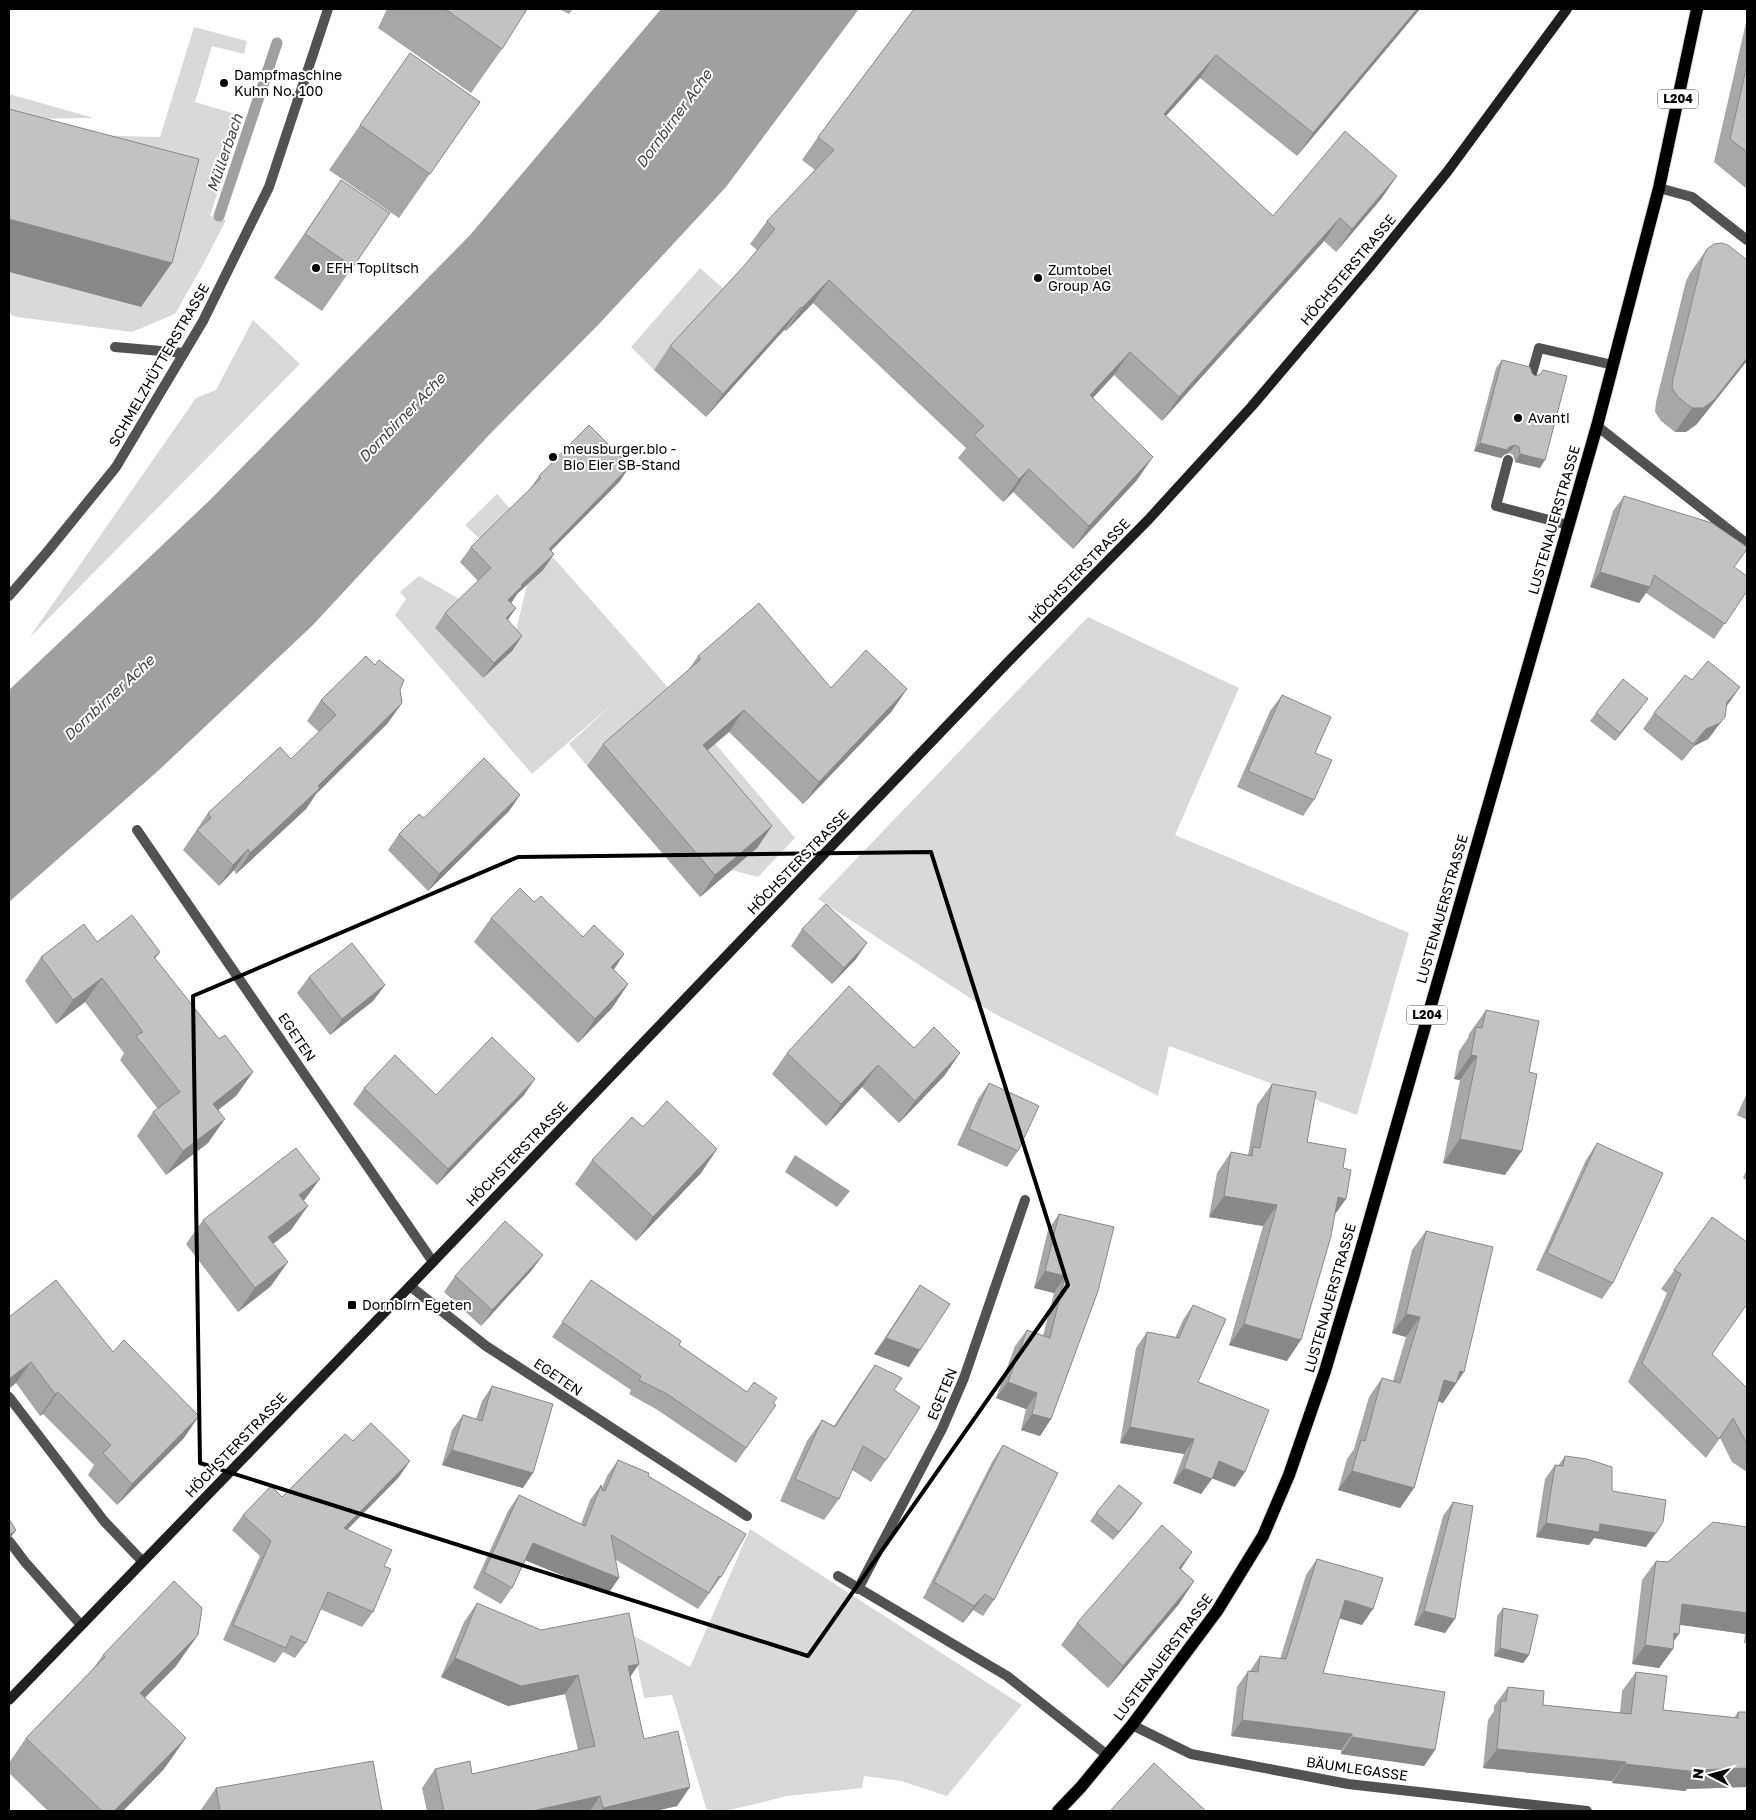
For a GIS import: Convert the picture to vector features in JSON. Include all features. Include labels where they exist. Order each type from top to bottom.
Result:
[{"type":"main road","name":"HÖCHSTERSTRASSE","points":[[9,1700],[1149,519],[1252,406],[1369,268],[1447,172],[1567,9]]},
{"type":"main road","name":"LUSTENAUERSTRASSE","points":[[1058,1811],[1081,1787],[1132,1725],[1217,1611],[1263,1536],[1289,1476],[1325,1371],[1597,426],[1659,188],[1697,9]]},
{"type":"street","name":"SCHMELZHÜTTERSTRASSE","points":[[9,596],[116,467],[203,321],[269,187],[328,9]]},
{"type":"street","points":[[1659,188],[1692,197],[1747,240]]},
{"type":"street","points":[[115,347],[184,353]]},
{"type":"street","points":[[1531,377],[1539,348],[1613,365]]},
{"type":"street","points":[[1597,426],[1747,544]]},
{"type":"street","points":[[1508,460],[1496,506],[1568,525]]},
{"type":"street","name":"EGETEN","points":[[137,830],[433,1262]]},
{"type":"street","name":"EGETEN","points":[[858,1589],[942,1429],[964,1378],[1025,1200]]},
{"type":"street","name":"EGETEN","points":[[410,1286],[486,1346],[747,1516]]},
{"type":"street","points":[[9,1397],[104,1521],[142,1561]]},
{"type":"street","points":[[9,1540],[25,1562],[81,1625]]},
{"type":"street","points":[[838,1576],[1006,1676],[1107,1755]]},
{"type":"street","name":"BÄUMLEGASSE","points":[[1132,1725],[1191,1754],[1348,1784],[1587,1811]]},
{"type":"highlighted area","points":[[931,852],[1068,1285],[808,1656],[200,1463],[193,996],[518,857]]},
{"type":"shaded area","points":[[194,27],[247,41],[244,54],[212,46],[195,102],[242,116],[210,216],[226,220],[175,314],[132,332],[17,317],[9,314],[9,272],[141,307],[12,133],[160,137]]},
{"type":"shaded area","points":[[9,94],[94,118],[9,119]]},
{"type":"shaded area","points":[[700,268],[726,291],[654,370],[631,347]]},
{"type":"shaded area","points":[[253,320],[300,364],[29,638],[196,398],[216,390]]},
{"type":"shaded area","points":[[497,494],[652,669],[795,838],[758,877],[731,870],[757,848],[645,717],[587,766],[569,744],[617,700],[532,774],[395,615],[406,599],[400,592],[419,576],[463,601],[435,628],[483,678],[511,651],[527,585],[543,569],[482,541],[465,525]]},
{"type":"shaded area","points":[[1088,617],[1239,688],[1175,835],[1409,933],[1357,1115],[1169,1046],[1158,1096],[993,1013],[818,899]]},
{"type":"shaded area","points":[[750,1529],[1022,1705],[947,1796],[901,1781],[864,1776],[862,1788],[787,1796],[726,1811],[707,1811],[672,1695],[644,1698],[631,1634],[690,1667]]},
{"type":"water","name":"Dornbirner Ache","points":[[661,9],[859,9],[726,187],[600,323],[489,435],[313,625],[159,770],[9,902],[9,690],[210,500],[471,234]]},
{"type":"water","points":[[795,1155],[850,1191],[837,1207],[785,1172]]},
{"type":"building","points":[[445,9],[527,9],[502,49]]},
{"type":"building","name":"Zumtobel Group AG","points":[[914,9],[1417,9],[1313,133],[1216,55],[1164,114],[1273,216],[1345,131],[1397,176],[1352,229],[1340,218],[1179,397],[1130,352],[1090,395],[1153,457],[1089,526],[1029,469],[1019,479],[974,435],[984,426],[829,280],[801,307],[723,394],[670,346],[743,267],[775,229],[767,221],[834,150],[818,137]]},
{"type":"building","points":[[410,53],[480,102],[430,174],[360,125]]},
{"type":"building","points":[[1747,65],[1747,152],[1730,139]]},
{"type":"building","points":[[9,109],[199,159],[172,263],[9,219]]},
{"type":"building","points":[[341,180],[390,213],[353,267],[305,234]]},
{"type":"building","points":[[1722,243],[1728,245],[1747,260],[1747,358],[1714,400],[1703,408],[1692,408],[1678,397],[1672,388],[1673,379],[1703,257],[1707,249],[1714,244]]},
{"type":"building","name":"Avanti","points":[[1502,360],[1530,367],[1535,376],[1541,374],[1543,370],[1567,376],[1545,460],[1520,454],[1519,447],[1515,445],[1507,450],[1480,443]]},
{"type":"building","points":[[589,425],[630,466],[549,549],[554,554],[508,600],[516,608],[506,618],[522,636],[494,663],[445,613],[491,568],[471,547],[541,478],[539,476]]},
{"type":"building","points":[[1624,496],[1712,523],[1747,547],[1734,567],[1747,576],[1747,591],[1725,624],[1654,575],[1650,587],[1600,572]]},
{"type":"building","points":[[759,603],[831,688],[866,650],[907,689],[819,782],[744,710],[703,745],[772,826],[715,875],[603,744],[701,659],[698,656]]},
{"type":"building","points":[[366,656],[375,665],[379,660],[404,680],[400,690],[402,703],[318,786],[320,788],[250,853],[248,849],[233,865],[197,830],[211,818],[208,813],[280,747],[291,759],[336,715],[321,700]]},
{"type":"building","points":[[1708,661],[1740,687],[1727,702],[1725,717],[1720,723],[1706,729],[1693,744],[1654,713],[1685,675],[1692,680]]},
{"type":"building","points":[[1623,679],[1648,699],[1620,733],[1596,713]]},
{"type":"building","points":[[1282,695],[1331,717],[1315,753],[1332,760],[1314,800],[1248,771]]},
{"type":"building","points":[[484,758],[520,795],[439,874],[399,834],[419,814],[424,818]]},
{"type":"building","points":[[520,888],[534,902],[541,896],[583,937],[594,925],[624,954],[611,967],[628,984],[595,1019],[491,918]]},
{"type":"building","points":[[826,904],[867,943],[844,968],[802,929]]},
{"type":"building","points":[[132,915],[160,952],[154,957],[219,1039],[225,1035],[253,1072],[213,1104],[225,1119],[183,1151],[153,1112],[180,1092],[136,1036],[143,1032],[102,978],[73,1000],[41,957],[84,924],[97,942]]},
{"type":"building","points":[[352,943],[385,985],[342,1019],[309,977]]},
{"type":"building","points":[[849,986],[914,1048],[934,1027],[960,1053],[915,1101],[878,1065],[841,1104],[787,1053]]},
{"type":"building","points":[[1486,1010],[1539,1021],[1529,1072],[1537,1074],[1522,1151],[1460,1139],[1477,1056],[1471,1055],[1476,1027],[1482,1028]]},
{"type":"building","points":[[492,1037],[535,1079],[448,1169],[364,1088],[395,1055],[436,1095]]},
{"type":"building","points":[[989,1083],[1039,1106],[1018,1151],[969,1129]]},
{"type":"building","points":[[1272,1084],[1316,1092],[1307,1142],[1346,1149],[1343,1168],[1351,1170],[1346,1199],[1338,1197],[1331,1236],[1301,1340],[1244,1324],[1277,1205],[1224,1196],[1231,1152],[1252,1156],[1253,1147],[1260,1148]]},
{"type":"building","points":[[667,1101],[717,1149],[653,1217],[592,1160],[632,1117],[643,1127]]},
{"type":"building","points":[[1597,1143],[1663,1173],[1613,1283],[1547,1253]]},
{"type":"building","points":[[296,1148],[320,1179],[299,1195],[308,1206],[268,1237],[288,1262],[255,1288],[203,1220]]},
{"type":"building","points":[[1059,1214],[1114,1227],[1098,1291],[1051,1419],[1032,1414],[1037,1393],[1008,1382],[1027,1330],[1050,1338],[1065,1276],[1045,1271]]},
{"type":"building","points":[[1712,1217],[1747,1242],[1747,1304],[1712,1354],[1747,1388],[1747,1444],[1733,1418],[1719,1439],[1642,1363],[1681,1274],[1674,1270]]},
{"type":"building","points":[[505,1221],[543,1255],[492,1310],[455,1276]]},
{"type":"building","points":[[1426,1231],[1493,1247],[1464,1372],[1460,1371],[1456,1383],[1444,1380],[1414,1488],[1352,1471],[1361,1440],[1365,1441],[1382,1378],[1400,1383],[1420,1317],[1406,1314]]},
{"type":"building","points":[[56,1280],[113,1352],[124,1340],[199,1416],[132,1484],[103,1453],[111,1445],[58,1392],[55,1394],[31,1362],[9,1379],[9,1317]]},
{"type":"building","points":[[591,1280],[681,1341],[679,1345],[747,1392],[754,1382],[777,1398],[773,1403],[776,1405],[746,1448],[667,1394],[639,1380],[641,1376],[562,1322]]},
{"type":"building","points":[[920,1285],[950,1304],[920,1350],[886,1338]]},
{"type":"building","points":[[1193,1305],[1226,1319],[1198,1382],[1269,1410],[1245,1472],[1219,1461],[1212,1479],[1184,1468],[1194,1439],[1130,1427],[1147,1332],[1179,1338]]},
{"type":"building","points":[[875,1365],[902,1378],[894,1390],[920,1407],[886,1460],[863,1446],[839,1499],[795,1479],[822,1420],[835,1427]]},
{"type":"building","points":[[492,1386],[553,1404],[533,1473],[452,1450],[463,1415],[482,1421]]},
{"type":"building","points":[[371,1423],[410,1461],[344,1528],[392,1550],[384,1566],[391,1569],[373,1612],[328,1592],[306,1643],[291,1636],[286,1648],[233,1625],[271,1541],[243,1515],[271,1486],[282,1497],[345,1434],[353,1441]]},
{"type":"building","points":[[1003,1445],[1058,1473],[994,1600],[985,1594],[974,1606],[934,1582]]},
{"type":"building","points":[[1565,1456],[1587,1459],[1612,1467],[1612,1491],[1666,1500],[1663,1522],[1656,1533],[1600,1524],[1599,1532],[1546,1523],[1555,1465],[1563,1466]]},
{"type":"building","points":[[618,1460],[649,1473],[648,1476],[746,1534],[721,1577],[719,1576],[709,1593],[611,1535],[619,1578],[533,1543],[512,1588],[484,1572],[519,1495],[585,1526],[601,1485],[602,1490],[605,1491]]},
{"type":"building","points":[[1119,1485],[1142,1503],[1119,1532],[1096,1513]]},
{"type":"building","points":[[1453,1502],[1473,1506],[1455,1619],[1424,1611]]},
{"type":"building","points":[[9,1519],[16,1530],[9,1535]]},
{"type":"building","points":[[1713,1522],[1747,1527],[1747,1613],[1682,1604],[1679,1634],[1674,1633],[1673,1649],[1645,1645],[1656,1561],[1668,1562]]},
{"type":"building","points":[[1162,1525],[1192,1552],[1179,1568],[1194,1581],[1123,1666],[1077,1623]]},
{"type":"building","points":[[1317,1559],[1383,1578],[1373,1609],[1345,1600],[1323,1673],[1445,1692],[1435,1750],[1352,1737],[1352,1734],[1242,1720],[1248,1671],[1258,1672],[1260,1656],[1286,1659]]},
{"type":"building","points":[[174,1581],[202,1608],[198,1635],[140,1693],[186,1738],[114,1811],[102,1811],[26,1738],[105,1657],[103,1655]]},
{"type":"building","points":[[477,1603],[541,1630],[629,1613],[639,1664],[628,1666],[644,1739],[678,1731],[690,1787],[603,1808],[600,1796],[532,1811],[444,1811],[435,1769],[470,1761],[472,1774],[595,1746],[578,1675],[521,1686],[455,1658]]},
{"type":"building","points":[[1503,1608],[1538,1615],[1529,1655],[1500,1648]]},
{"type":"building","points":[[1636,1672],[1667,1676],[1663,1710],[1738,1718],[1738,1712],[1747,1712],[1747,1768],[1699,1770],[1698,1772],[1625,1764],[1626,1762],[1497,1749],[1501,1701],[1506,1701],[1508,1687],[1544,1691],[1543,1705],[1631,1714]]},
{"type":"building","points":[[373,1761],[382,1811],[220,1811],[216,1788]]},
{"type":"building","points":[[1154,1763],[1206,1811],[1110,1811]]},
{"type":"waterway","name":"Müllerbach","points":[[219,216],[277,43]]},
{"type":"place","name":"Dampfmaschine Kuhn No. 100","points":[[224,83]]},
{"type":"place","name":"EFH Toplitsch","points":[[316,268]]},
{"type":"place","name":"Zumtobel Group AG","points":[[1038,278]]},
{"type":"place","name":"Avanti","points":[[1518,418]]},
{"type":"place","name":"meusburger.bio - Bio Eier SB-Stand","points":[[553,457]]},
{"type":"place","name":"Dornbirn Egeten","points":[[352,1305]]}]
